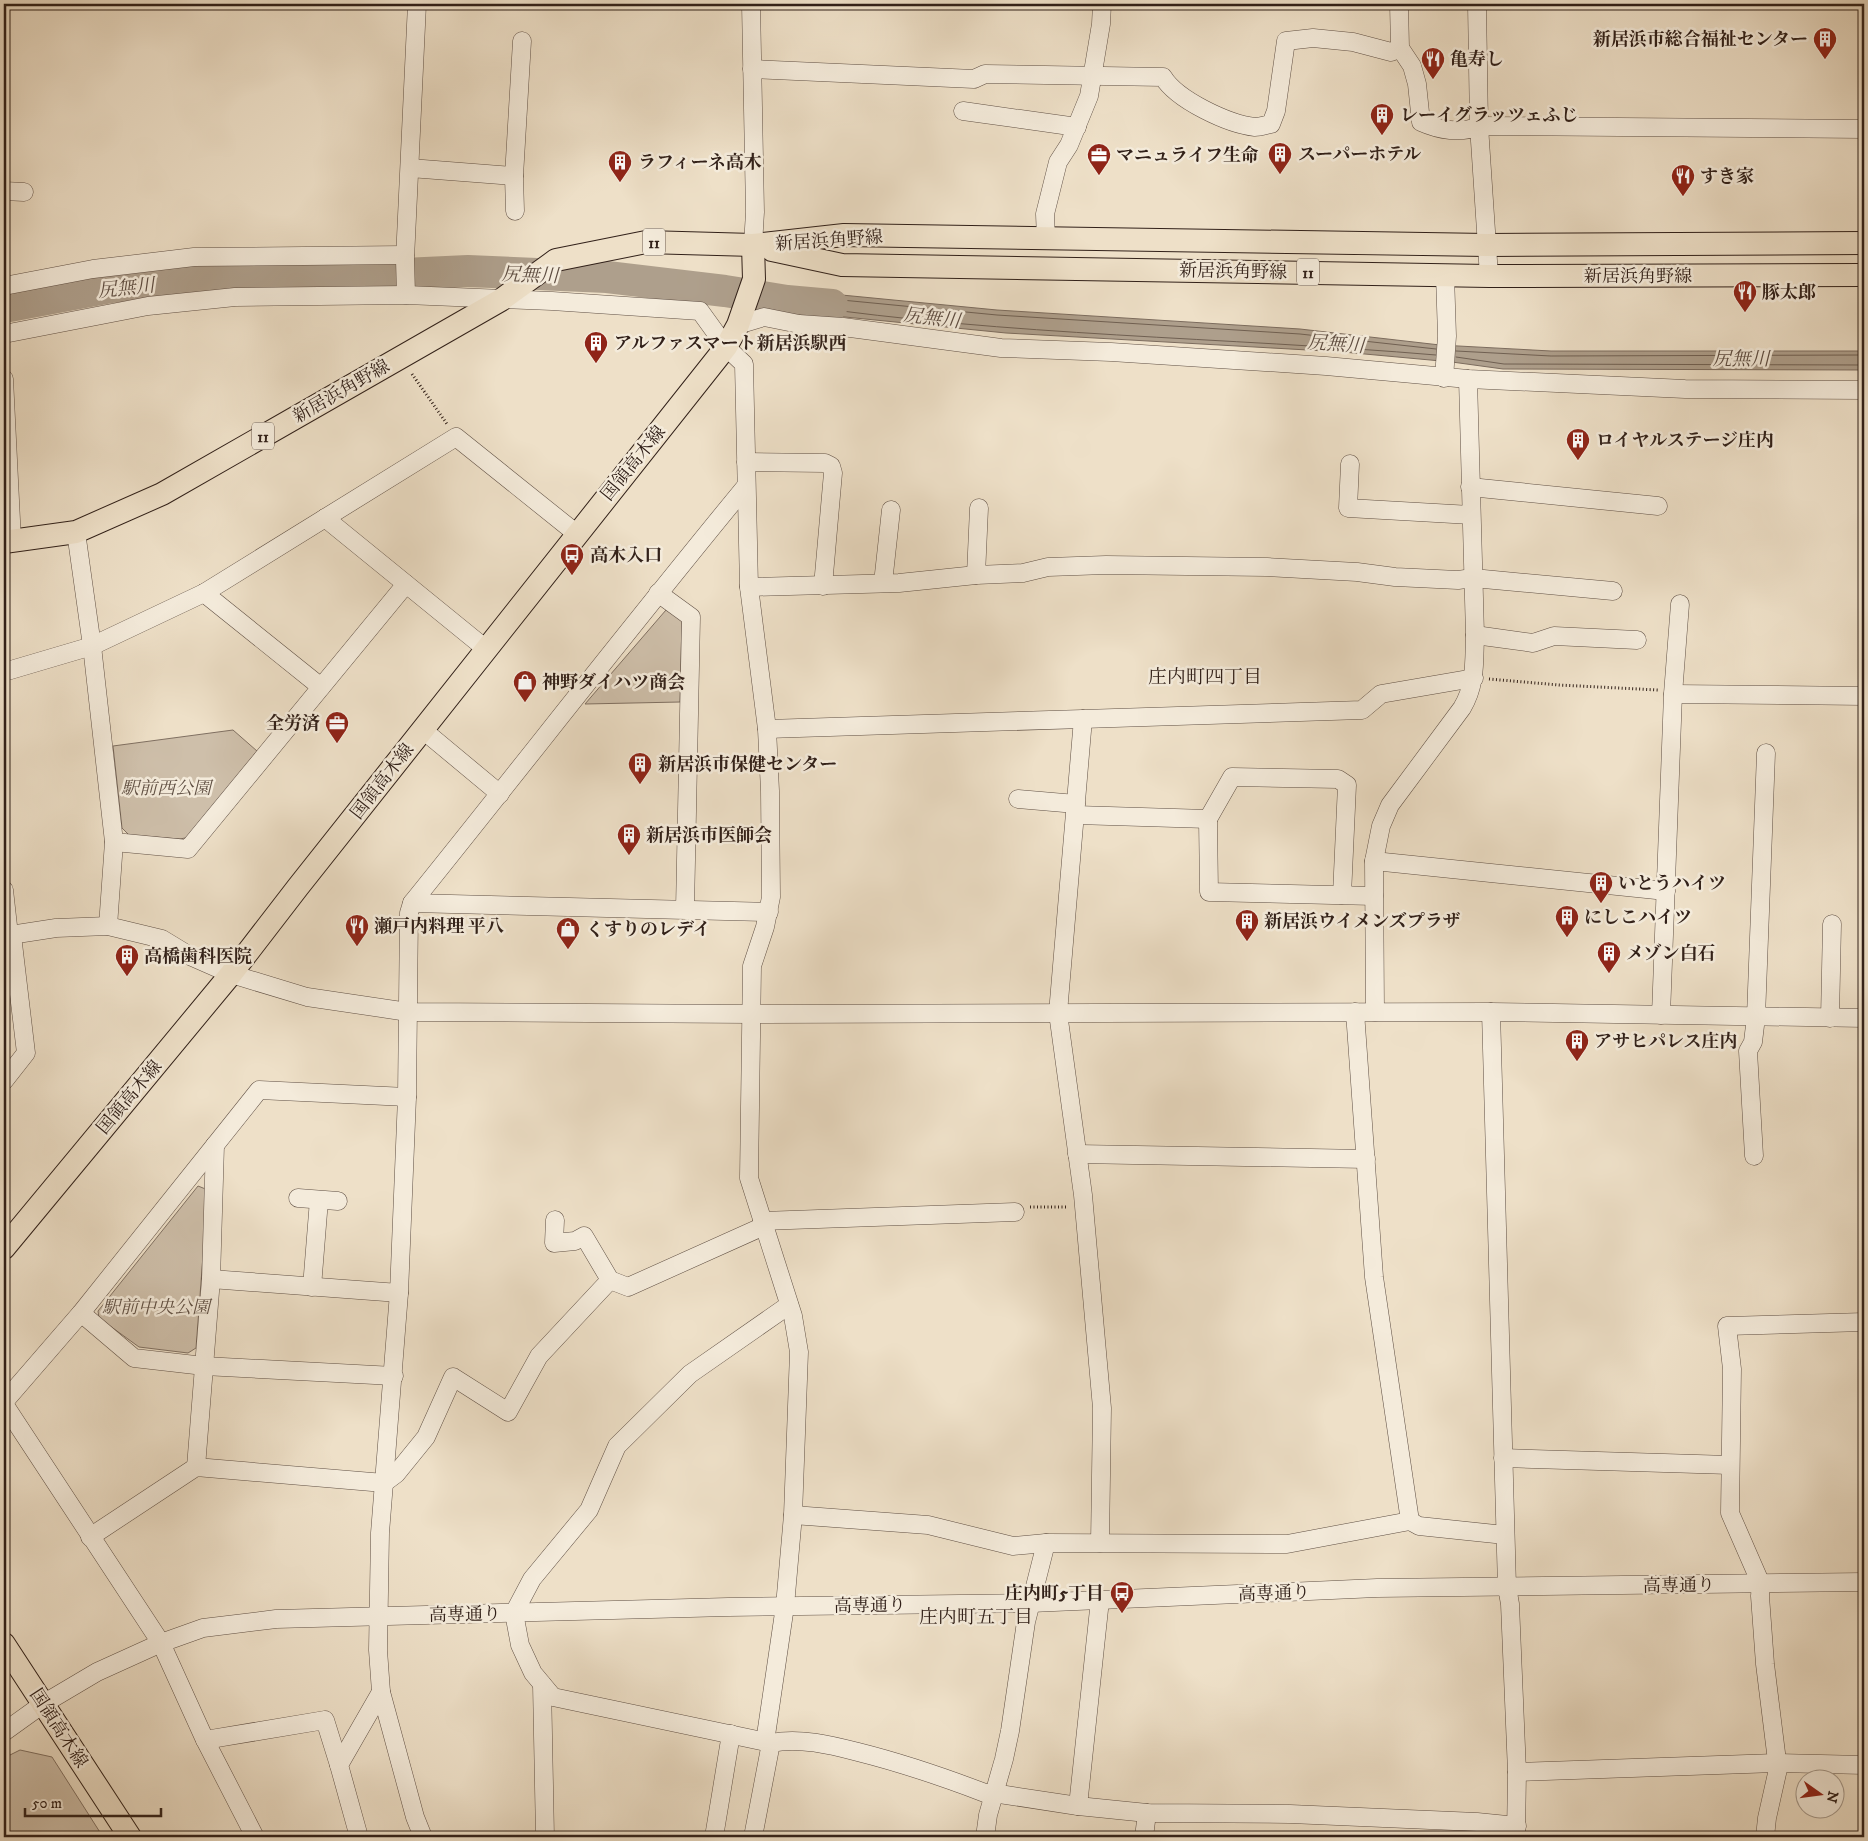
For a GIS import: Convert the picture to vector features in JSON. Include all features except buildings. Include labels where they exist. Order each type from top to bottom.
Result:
[{"type":"main road","name":"新居浜角野線","points":[[8,542],[76,532],[162,494],[505,297],[556,260],[646,242],[753,245],[844,235],[1487,245],[1864,243]]},
{"type":"main road","name":"新居浜角野線","points":[[753,245],[842,265],[1489,276],[1864,275]]},
{"type":"main road","name":"国領高木線","points":[[4,1248],[232,974],[486,649],[726,347],[738,325],[754,279],[753,245]]},
{"type":"main road","name":"国領高木線","points":[[4,1644],[130,1837]]},
{"type":"street","points":[[406,290],[405,257],[417,4]]},
{"type":"street","points":[[751,4],[755,212],[753,245]]},
{"type":"street","points":[[1046,239],[1046,214],[1058,162],[1069,145],[1089,96],[1100,33],[1102,4]]},
{"type":"street","points":[[1399,4],[1400,48],[1412,66],[1417,84],[1421,122],[1435,128],[1470,130],[1479,126],[1864,129]]},
{"type":"street","points":[[1477,4],[1479,126],[1489,276]]},
{"type":"street","points":[[752,69],[974,79],[985,74],[1163,77],[1168,85],[1182,98],[1217,116],[1256,127],[1271,124],[1276,112],[1286,42],[1314,38],[1353,42],[1391,52],[1400,48]]},
{"type":"street","points":[[515,211],[514,176],[522,41]]},
{"type":"street","points":[[963,111],[1077,127]]},
{"type":"street","points":[[410,168],[514,176]]},
{"type":"street","points":[[4,191],[24,192]]},
{"type":"street","points":[[4,286],[93,269],[194,257],[405,257]]},
{"type":"street","points":[[1444,374],[1447,336],[1445,274]]},
{"type":"street","points":[[4,334],[148,306],[235,297],[406,290],[700,310],[726,347],[744,364],[749,587],[767,729],[770,791],[771,897],[769,912],[752,966],[749,1178],[789,1305],[799,1352],[793,1515],[785,1606],[768,1742],[753,1837]]},
{"type":"street","points":[[738,325],[764,316],[799,324],[1001,348],[1111,352],[1326,366],[1444,374],[1468,379],[1685,389],[1864,390]]},
{"type":"street","points":[[4,379],[8,542]]},
{"type":"street","points":[[1374,1012],[1374,862],[1381,826],[1390,805],[1462,708],[1470,695],[1474,678],[1475,635],[1468,379]]},
{"type":"street","points":[[4,672],[92,646],[204,593],[456,437],[577,534]]},
{"type":"street","points":[[746,462],[825,463],[831,466],[833,473],[823,586]]},
{"type":"street","points":[[1350,464],[1348,508],[1471,515]]},
{"type":"street","points":[[423,1837],[415,1817],[382,1692],[378,1650],[380,1532],[394,1376],[399,1293],[407,1097],[409,913],[412,903],[658,593],[746,486]]},
{"type":"street","points":[[1470,487],[1658,506]]},
{"type":"street","points":[[976,575],[979,508]]},
{"type":"street","points":[[883,583],[891,510]]},
{"type":"street","points":[[325,518],[486,649]]},
{"type":"street","points":[[76,532],[92,646],[114,842],[108,926]]},
{"type":"street","points":[[749,587],[899,583],[976,575],[1023,573],[1048,567],[1159,565],[1357,572],[1395,577],[1458,580],[1473,578],[1613,591]]},
{"type":"street","points":[[114,842],[188,849],[406,584]]},
{"type":"street","points":[[204,593],[321,687]]},
{"type":"street","points":[[658,593],[691,618],[685,909]]},
{"type":"street","points":[[1662,1015],[1673,693],[1680,604]]},
{"type":"street","points":[[1475,635],[1533,643],[1554,636],[1637,640]]},
{"type":"street","points":[[767,729],[1362,710],[1381,694],[1474,678]]},
{"type":"street","points":[[1673,693],[1864,696]]},
{"type":"street","points":[[1083,719],[1058,1013],[1084,1206],[1102,1408],[1100,1543]]},
{"type":"street","points":[[423,730],[500,794]]},
{"type":"street","points":[[1754,1156],[1748,1051],[1753,1042],[1756,1017],[1766,753]]},
{"type":"street","points":[[1342,895],[1347,785],[1338,779],[1232,778],[1208,818],[1209,892],[1374,896]]},
{"type":"street","points":[[1018,799],[1076,810],[1208,818]]},
{"type":"street","points":[[1374,862],[1666,891]]},
{"type":"street","points":[[4,890],[8,936],[26,1053],[4,1081]]},
{"type":"street","points":[[412,903],[769,912]]},
{"type":"street","points":[[1830,1018],[1832,924]]},
{"type":"street","points":[[8,936],[56,928],[108,926],[162,939],[190,956],[232,974],[308,997],[408,1012],[751,1014],[1491,1012],[1864,1018]]},
{"type":"street","points":[[1355,1012],[1374,1277],[1410,1521]]},
{"type":"street","points":[[789,1305],[690,1374],[616,1446],[589,1510],[532,1579],[514,1613],[520,1645],[532,1673],[553,1697],[768,1742],[782,1741],[833,1745],[924,1770],[985,1793],[1146,1813],[1290,1814],[1477,1822],[1517,1832],[1517,1772],[1510,1604],[1507,1587],[1505,1535],[1491,1012]]},
{"type":"street","points":[[255,1837],[205,1740],[161,1642],[90,1537],[4,1403],[81,1313],[259,1090],[407,1097]]},
{"type":"street","points":[[196,1467],[211,1279],[215,1145]]},
{"type":"street","points":[[1077,1154],[1366,1159]]},
{"type":"street","points":[[298,1198],[338,1201]]},
{"type":"street","points":[[312,1286],[319,1200]]},
{"type":"street","points":[[556,1220],[554,1244],[575,1241],[584,1236],[610,1280],[628,1287],[763,1223],[1015,1212]]},
{"type":"street","points":[[211,1279],[399,1293]]},
{"type":"street","points":[[90,1537],[196,1467],[384,1483],[396,1474],[426,1437],[453,1377],[508,1412],[539,1356],[610,1280]]},
{"type":"street","points":[[81,1313],[134,1358],[204,1366],[394,1376]]},
{"type":"street","points":[[1765,1837],[1766,1818],[1778,1769],[1764,1655],[1760,1596],[1761,1584],[1730,1513],[1732,1369],[1727,1326],[1864,1322]]},
{"type":"street","points":[[1503,1458],[1730,1465]]},
{"type":"street","points":[[793,1515],[928,1525],[1013,1546],[1046,1543],[1287,1544],[1410,1521],[1419,1526],[1505,1535]]},
{"type":"street","points":[[985,1837],[993,1793],[1008,1740],[1026,1622],[1046,1543]]},
{"type":"street","name":"高専通り","points":[[4,1732],[43,1704],[97,1672],[161,1642],[203,1628],[276,1619],[785,1606],[1031,1603],[1378,1588],[1864,1582]]},
{"type":"street","points":[[1078,1806],[1100,1600]]},
{"type":"street","points":[[542,1684],[545,1837]]},
{"type":"street","points":[[339,1764],[382,1692]]},
{"type":"street","points":[[205,1740],[325,1720],[339,1764],[358,1837]]},
{"type":"street","points":[[714,1837],[731,1734]]},
{"type":"street","points":[[1517,1772],[1776,1763],[1864,1765]]},
{"type":"street","points":[[1144,1837],[1146,1813]]},
{"type":"path","points":[[403,355],[416,380],[456,437]]},
{"type":"path","points":[[1474,678],[1673,693]]},
{"type":"path","points":[[1015,1212],[1018,1208],[1084,1206]]},
{"type":"green space","points":[[666,610],[682,618],[680,702],[585,704]]},
{"type":"green space","name":"駅前西公園","points":[[233,730],[257,751],[190,837],[180,839],[129,835],[122,828],[113,746]]},
{"type":"green space","name":"駅前中央公園","points":[[198,1186],[208,1190],[196,1348],[188,1353],[139,1347],[99,1318],[98,1311]]},
{"type":"green space","points":[[20,1750],[52,1757],[103,1837],[4,1837],[4,1758]]},
{"type":"water","points":[[798,292],[997,310],[1300,329],[1440,345],[1551,351],[1864,351],[1864,370],[1503,369],[1452,362],[1343,352],[1006,333],[835,316],[782,307]]},
{"type":"waterway","name":"尻無川","points":[[4,307],[111,287],[241,276],[382,275],[468,271],[607,277],[725,291],[787,301],[832,305]]},
{"type":"place","name":"新居浜市総合福祉センター","points":[[1825,60]]},
{"type":"place","name":"亀寿し","points":[[1433,80]]},
{"type":"place","name":"レーイグラッツェふじ","points":[[1382,136]]},
{"type":"place","name":"スーパーホテル","points":[[1280,175]]},
{"type":"place","name":"マニュライフ生命","points":[[1099,176]]},
{"type":"place","name":"ラフィーネ高木","points":[[620,183]]},
{"type":"place","name":"すき家","points":[[1683,197]]},
{"type":"place","name":"豚太郎","points":[[1745,313]]},
{"type":"place","name":"アルファスマート新居浜駅西","points":[[596,364]]},
{"type":"place","name":"ロイヤルステージ庄内","points":[[1578,461]]},
{"type":"place","name":"高木入口","points":[[572,576]]},
{"type":"place","name":"神野ダイハツ商会","points":[[525,703]]},
{"type":"place","name":"全労済","points":[[337,744]]},
{"type":"place","name":"新居浜市保健センター","points":[[640,785]]},
{"type":"place","name":"新居浜市医師会","points":[[629,856]]},
{"type":"place","name":"いとうハイツ","points":[[1601,904]]},
{"type":"place","name":"にしこハイツ","points":[[1567,938]]},
{"type":"place","name":"新居浜ウイメンズプラザ","points":[[1247,942]]},
{"type":"place","name":"瀬戸内料理 平八","points":[[357,947]]},
{"type":"place","name":"くすりのレデイ","points":[[568,950]]},
{"type":"place","name":"メゾン白石","points":[[1609,974]]},
{"type":"place","name":"高橋歯科医院","points":[[127,977]]},
{"type":"place","name":"アサヒパレス庄内","points":[[1577,1062]]},
{"type":"place","name":"庄内町5丁目","points":[[1122,1614]]},
{"type":"district","name":"庄内町四丁目","points":[[1205,676]]},
{"type":"district","name":"庄内町五丁目","points":[[976,1616]]}]
